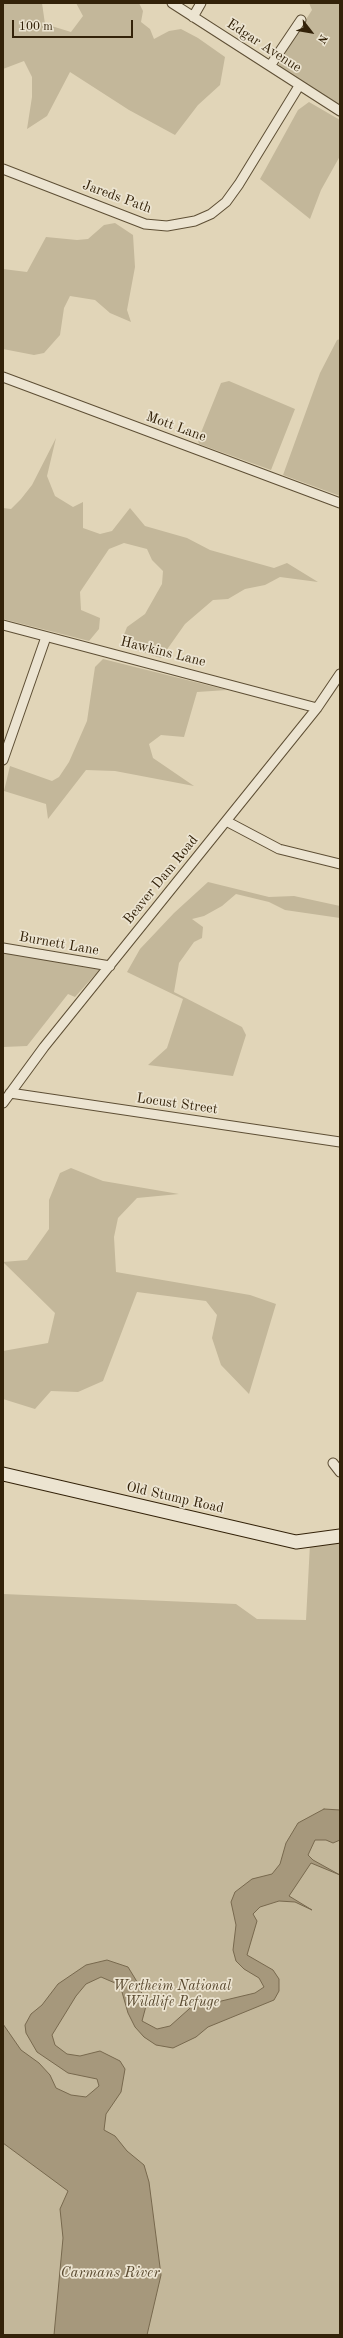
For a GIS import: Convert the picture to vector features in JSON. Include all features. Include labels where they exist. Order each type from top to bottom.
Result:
[{"type":"street","name":"Edgar Avenue","points":[[172,3],[340,111]]},
{"type":"street","points":[[193,16],[201,3]]},
{"type":"street","points":[[270,66],[301,20]]},
{"type":"street","name":"Jareds Path","points":[[3,169],[145,224],[167,226],[195,221],[211,214],[226,202],[239,184],[299,86]]},
{"type":"street","name":"Mott Lane","points":[[3,377],[340,503]]},
{"type":"street","name":"Hawkins Lane","points":[[3,625],[317,708]]},
{"type":"street","points":[[3,760],[46,637]]},
{"type":"street","name":"Beaver Dam Road","points":[[3,1103],[110,966],[317,708],[340,674]]},
{"type":"street","points":[[226,821],[279,849],[340,864]]},
{"type":"street","name":"Burnett Lane","points":[[3,948],[110,966]]},
{"type":"street","name":"Locust Street","points":[[10,1093],[340,1142]]},
{"type":"street","points":[[333,1463],[340,1472]]},
{"type":"street","name":"Old Stump Road","points":[[3,1474],[296,1542],[340,1536]]},
{"type":"green space","points":[[3,3],[42,3],[45,24],[71,32],[83,16],[76,3],[139,3],[143,11],[141,22],[150,29],[154,39],[169,31],[181,29],[198,38],[225,57],[220,85],[198,105],[175,135],[129,110],[70,72],[47,116],[27,129],[32,97],[32,77],[24,61],[3,69]]},
{"type":"green space","points":[[309,3],[340,3],[340,105],[281,68],[278,63],[312,10]]},
{"type":"green space","points":[[309,102],[340,120],[340,156],[321,190],[310,219],[260,179],[298,110]]},
{"type":"green space","points":[[115,223],[133,235],[135,267],[127,310],[131,322],[110,313],[95,300],[70,296],[64,308],[60,335],[44,353],[34,355],[3,349],[3,269],[27,272],[46,237],[77,240],[88,239],[104,225]]},
{"type":"green space","points":[[340,339],[340,496],[283,475],[320,373],[337,340]]},
{"type":"green space","points":[[229,381],[295,409],[271,470],[199,444],[198,440],[221,383]]},
{"type":"green space","points":[[56,438],[47,476],[55,496],[73,507],[83,502],[83,528],[100,534],[112,531],[130,508],[145,526],[187,538],[210,550],[274,568],[287,563],[318,582],[280,577],[265,585],[245,589],[228,599],[213,600],[185,624],[161,658],[120,645],[127,627],[145,614],[162,584],[163,571],[152,560],[147,549],[124,543],[109,549],[80,592],[81,610],[100,618],[99,629],[89,641],[3,619],[3,508],[11,509],[32,485]]},
{"type":"green space","points":[[103,659],[227,690],[197,692],[184,737],[161,735],[149,744],[153,758],[194,786],[115,771],[86,770],[48,819],[46,804],[4,791],[10,766],[52,781],[59,777],[69,762],[87,721],[95,667]]},
{"type":"green space","points":[[208,882],[269,897],[294,896],[340,906],[340,918],[285,910],[269,902],[236,894],[222,906],[204,916],[192,919],[203,927],[202,938],[194,942],[179,963],[174,992],[242,1027],[246,1035],[233,1076],[148,1065],[167,1048],[183,999],[127,972],[140,949],[174,913]]},
{"type":"green space","points":[[3,953],[100,969],[75,997],[68,994],[27,1046],[3,1047]]},
{"type":"green space","points":[[71,1168],[103,1181],[179,1194],[137,1198],[118,1218],[114,1237],[116,1272],[250,1295],[276,1304],[249,1394],[221,1365],[212,1338],[217,1315],[206,1301],[137,1292],[103,1381],[78,1392],[51,1391],[35,1409],[3,1399],[3,1351],[48,1343],[55,1313],[3,1262],[27,1260],[49,1229],[49,1200],[60,1173]]},
{"type":"green space","name":"Wertheim National Wildlife Refuge","points":[[340,1541],[340,2335],[3,2335],[3,1594],[236,1604],[257,1619],[306,1620],[310,1544]]},
{"type":"water","name":"Carmans River","points":[[324,1809],[340,1810],[340,1840],[333,1843],[326,1840],[315,1840],[308,1855],[313,1860],[340,1875],[311,1863],[289,1896],[312,1910],[295,1902],[279,1901],[260,1907],[253,1914],[257,1921],[247,1955],[273,1970],[279,1979],[279,1991],[274,2000],[208,2027],[196,2037],[173,2048],[156,2045],[144,2037],[135,2027],[128,2013],[122,1992],[115,1983],[101,1977],[86,1984],[76,1996],[52,2035],[55,2045],[67,2054],[80,2056],[100,2051],[120,2061],[125,2069],[121,2092],[106,2114],[104,2130],[115,2136],[127,2151],[144,2165],[149,2182],[161,2275],[147,2335],[54,2335],[63,2238],[60,2209],[68,2191],[3,2143],[3,2024],[21,2050],[39,2063],[50,2075],[56,2088],[71,2095],[86,2097],[99,2086],[97,2079],[68,2073],[37,2052],[26,2033],[25,2025],[31,2014],[42,2005],[58,1984],[86,1965],[107,1960],[128,1967],[139,1985],[146,2006],[142,2021],[157,2029],[170,2026],[198,2001],[213,2003],[255,1993],[264,1987],[259,1978],[244,1969],[236,1961],[233,1950],[236,1925],[231,1902],[235,1892],[252,1879],[272,1874],[280,1864],[286,1843],[298,1823]]}]
